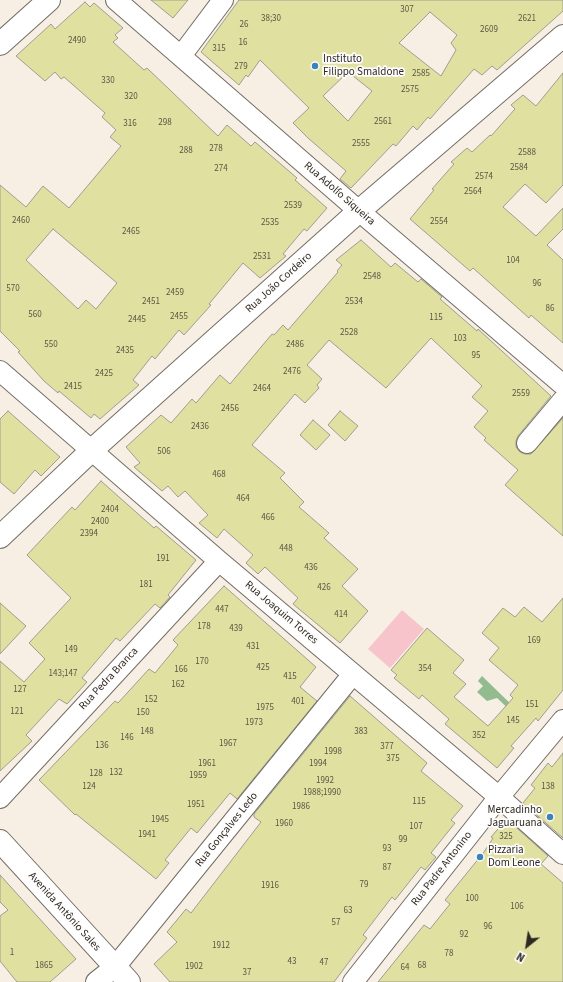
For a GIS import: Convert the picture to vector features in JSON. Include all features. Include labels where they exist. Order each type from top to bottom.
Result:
[{"type":"street","points":[[0,44],[49,0]]},
{"type":"street","name":"Rua Adolfo Siqueira","points":[[116,0],[359,211],[563,385]]},
{"type":"street","points":[[181,56],[223,0]]},
{"type":"street","name":"Rua João Cordeiro","points":[[0,537],[92,450],[359,211],[563,36]]},
{"type":"street","name":"Rua Joaquim Torres","points":[[0,371],[219,561],[499,797],[563,854]]},
{"type":"street","points":[[527,443],[563,400]]},
{"type":"street","name":"Rua Pedra Branca","points":[[0,798],[219,561]]},
{"type":"street","name":"Rua Gonçalves Ledo","points":[[96,982],[122,974],[353,674]]},
{"type":"street","name":"Rua Padre Antonino","points":[[354,982],[499,797],[563,720]]},
{"type":"street","name":"Avenida Antônio Sales","points":[[0,841],[122,974]]},
{"type":"shaded area","points":[[402,610],[424,629],[390,668],[368,649]]},
{"type":"shaded area","points":[[482,676],[516,709],[513,713],[497,698],[487,701],[477,692],[483,686],[478,681]]},
{"type":"building","points":[[151,0],[188,0],[173,18]]},
{"type":"building","points":[[239,0],[563,0],[563,11],[497,70],[492,66],[482,75],[474,69],[430,119],[428,117],[417,130],[413,126],[396,146],[393,144],[351,188],[340,179],[346,171],[293,123],[309,108],[260,60],[248,77],[246,75],[239,85],[201,52]],"holes":[[[430,12],[457,35],[451,43],[456,50],[441,76],[399,43]],[[348,72],[372,91],[348,121],[323,96]]]},
{"type":"building","points":[[85,2],[90,7],[94,3],[123,28],[115,35],[118,38],[113,42],[144,70],[147,68],[218,136],[227,125],[251,146],[255,142],[297,178],[295,180],[327,208],[307,231],[304,229],[283,254],[286,256],[260,278],[243,263],[209,304],[211,305],[184,335],[179,330],[155,359],[152,356],[133,380],[139,385],[100,419],[94,414],[91,418],[59,391],[58,393],[44,381],[18,352],[20,351],[0,331],[0,185],[26,207],[43,186],[69,208],[121,146],[110,137],[116,130],[102,117],[105,113],[64,77],[61,79],[55,72],[45,81],[16,56],[51,24],[55,29]],"holes":[[[53,229],[117,283],[96,309],[86,300],[78,309],[26,260]]]},
{"type":"building","points":[[563,73],[563,185],[546,203],[525,184],[503,207],[536,236],[563,208],[563,229],[547,245],[563,260],[563,343],[531,315],[529,318],[473,268],[470,271],[410,219],[434,190],[432,189],[454,164],[451,162],[467,148],[472,152],[490,135],[491,136],[515,109],[511,105],[523,95],[536,106]]},
{"type":"building","points":[[361,240],[391,267],[395,263],[418,282],[421,279],[442,297],[440,299],[477,331],[478,329],[551,396],[518,436],[516,447],[520,452],[531,454],[563,418],[563,536],[505,485],[518,470],[484,440],[486,438],[474,427],[488,411],[472,397],[482,386],[431,338],[386,388],[329,340],[307,365],[322,379],[317,385],[319,388],[305,403],[295,394],[252,445],[285,473],[280,478],[304,502],[299,507],[329,533],[324,538],[358,569],[342,586],[368,611],[340,643],[293,604],[298,598],[265,567],[258,574],[246,563],[253,555],[224,529],[217,538],[199,523],[208,515],[185,491],[178,497],[168,486],[162,491],[134,467],[140,463],[126,447],[161,415],[171,423],[192,399],[196,403],[220,375],[230,384],[272,334],[274,335],[283,325],[288,330],[338,272],[337,271],[342,265],[336,260]]},
{"type":"building","points":[[8,411],[60,457],[41,476],[35,470],[14,494],[0,482],[0,419]]},
{"type":"building","points":[[340,411],[358,426],[345,441],[328,425]]},
{"type":"building","points":[[313,420],[330,435],[316,450],[300,435]]},
{"type":"building","points":[[101,481],[154,528],[156,526],[196,560],[168,595],[170,597],[160,608],[155,604],[120,641],[116,638],[82,678],[87,682],[67,704],[59,699],[26,735],[32,741],[0,771],[0,661],[24,682],[45,659],[29,643],[71,598],[27,555],[72,507],[75,510]]},
{"type":"building","points":[[224,586],[316,667],[300,687],[317,701],[237,799],[230,793],[197,833],[191,828],[165,860],[169,863],[156,879],[76,814],[75,815],[39,780],[115,701],[118,703],[149,669],[155,673],[178,645],[173,640]]},
{"type":"building","points":[[563,598],[563,690],[538,721],[536,718],[511,746],[514,748],[497,768],[445,724],[449,719],[422,695],[419,699],[394,678],[397,675],[391,670],[427,628],[464,660],[453,673],[466,684],[454,697],[488,726],[513,698],[510,695],[518,685],[489,660],[499,648],[482,633],[503,608],[515,617],[524,607],[542,622]]},
{"type":"building","points":[[0,603],[26,626],[0,654]]},
{"type":"building","points":[[350,696],[427,763],[421,771],[463,806],[451,820],[455,823],[431,853],[436,857],[425,870],[421,867],[395,900],[392,897],[363,935],[367,938],[334,982],[170,982],[154,964],[177,942],[167,932],[186,909],[191,913],[261,822],[254,817],[254,814]]},
{"type":"building","points":[[563,753],[563,838],[523,803],[535,788],[531,785],[548,763],[552,767]]},
{"type":"building","points":[[508,820],[548,856],[541,864],[563,883],[563,982],[378,982],[424,925],[430,929],[450,904],[445,900],[484,852],[493,838],[491,837],[503,823],[504,825]]},
{"type":"building","points":[[0,875],[76,959],[50,982],[17,982],[0,961],[0,916],[8,910],[0,902]]},
{"type":"place","name":"Instituto Filippo Smaldone","points":[[315,66]]},
{"type":"place","name":"Mercadinho Jaguaruana","points":[[550,817]]},
{"type":"place","name":"Pizzaria Dom Leone","points":[[480,857]]}]
